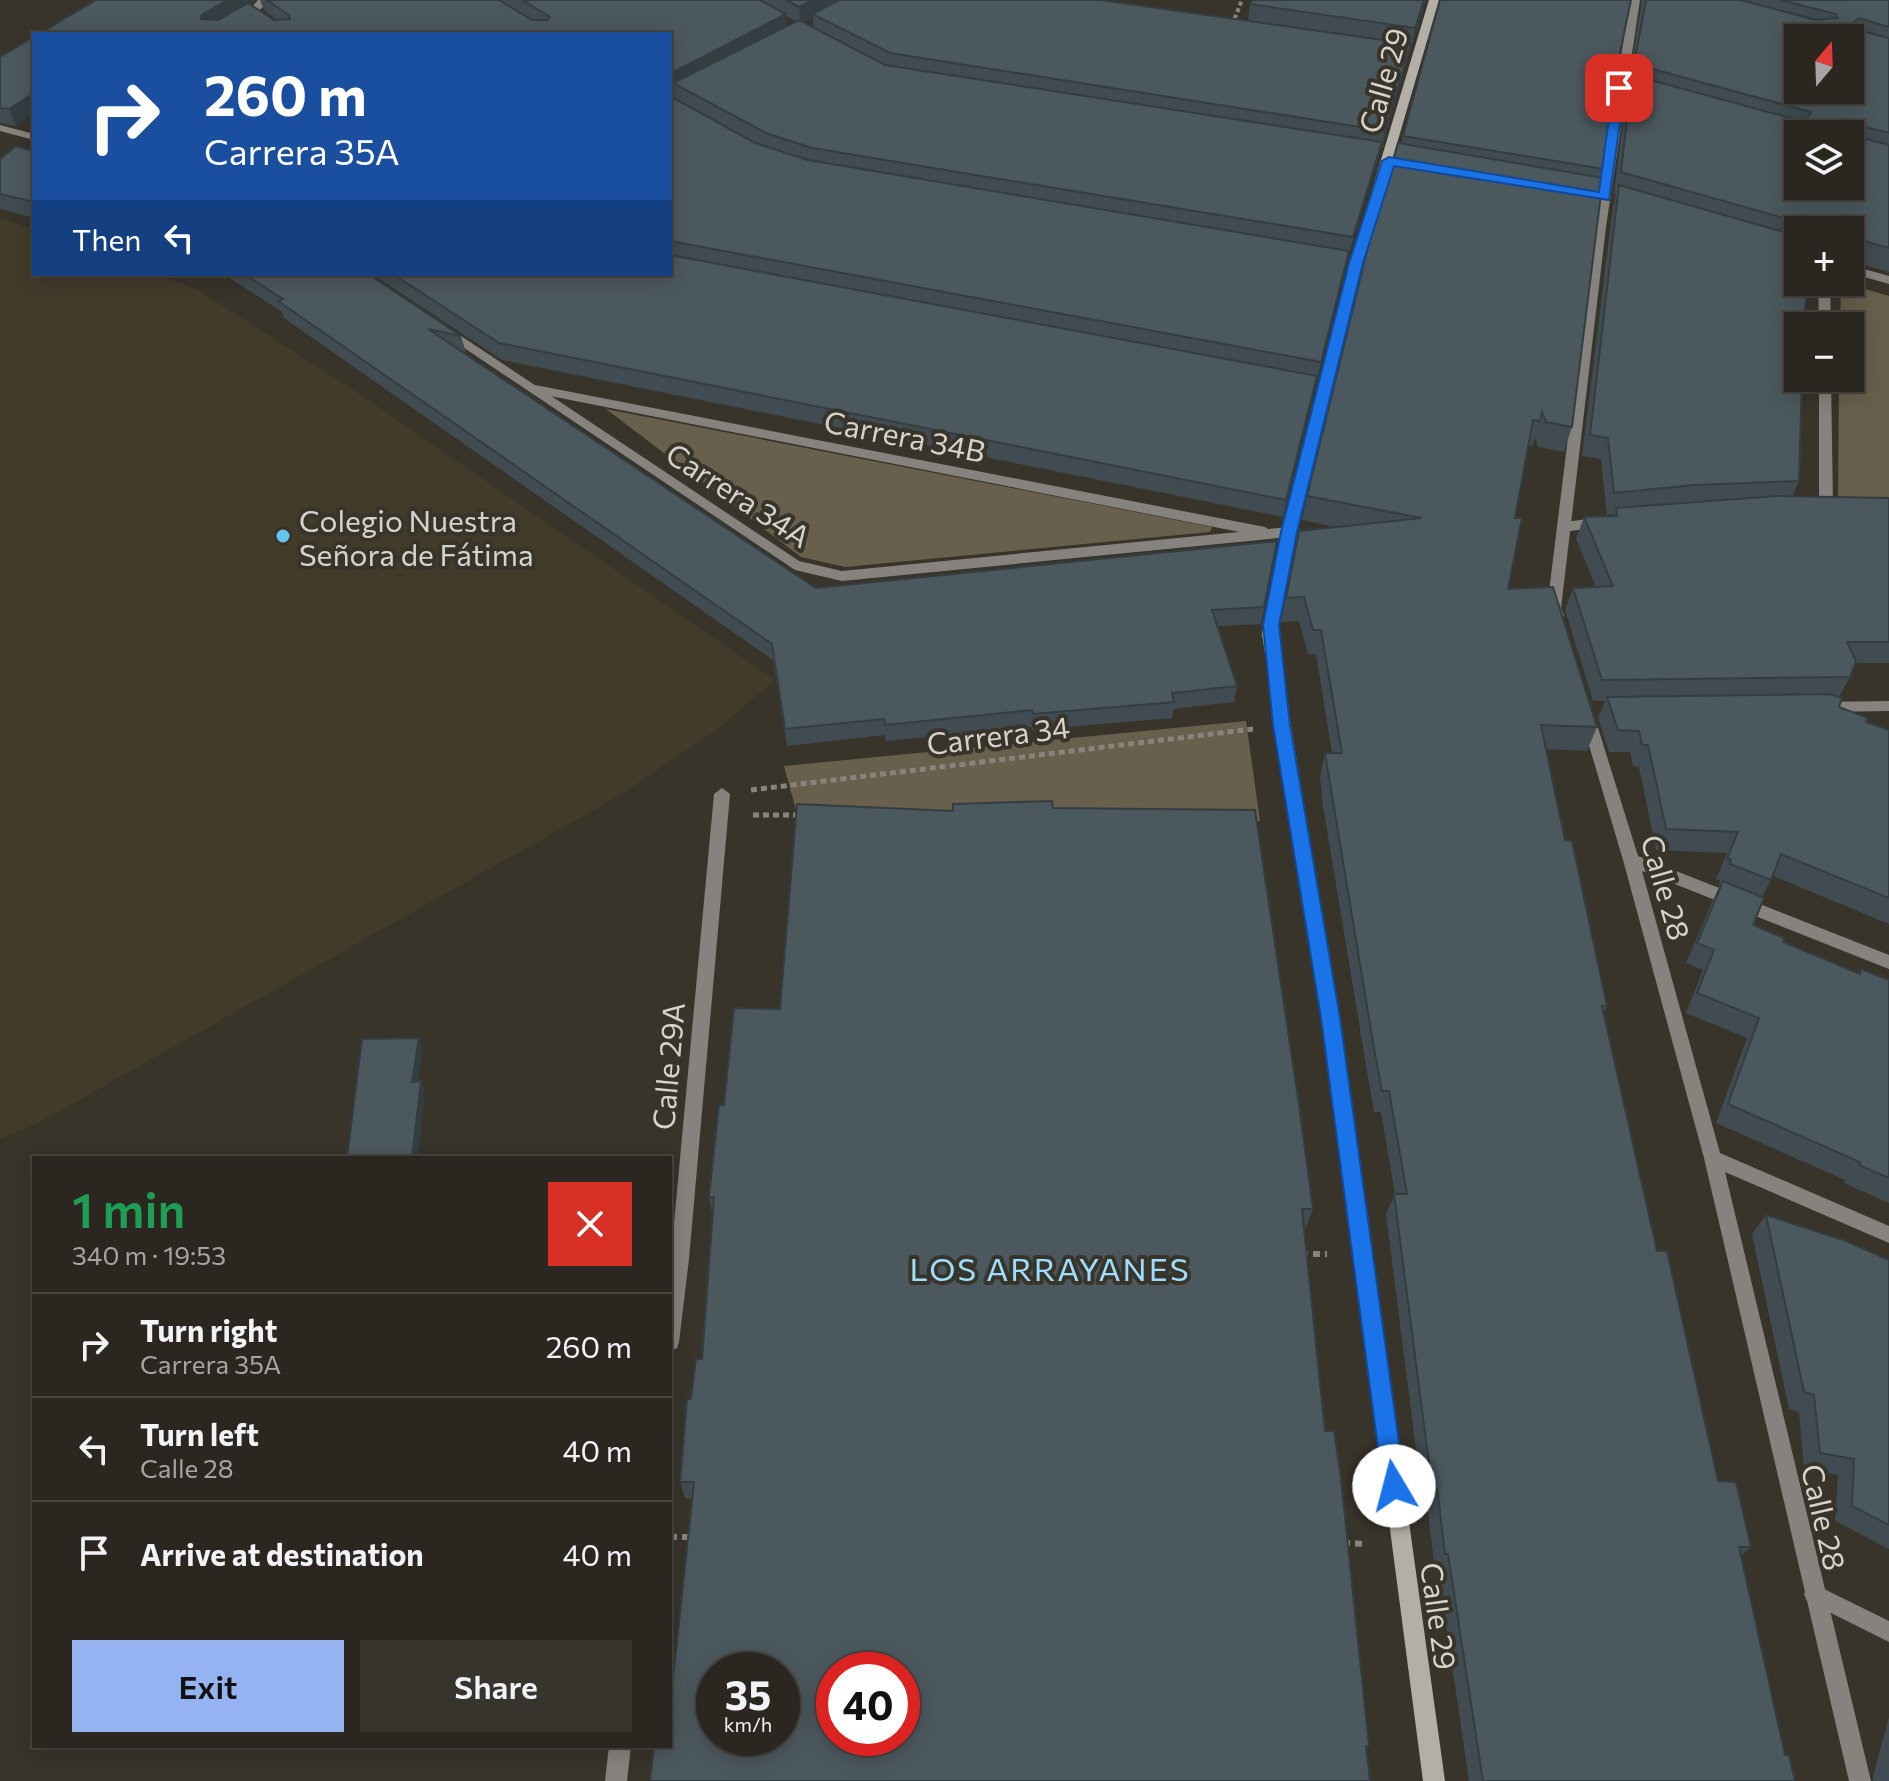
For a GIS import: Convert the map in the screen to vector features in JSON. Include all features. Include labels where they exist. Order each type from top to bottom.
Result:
[{"type":"street","points":[[218,32],[253,12],[264,0]]},
{"type":"street","name":"Calle 29","points":[[1434,0],[1410,55],[1389,158],[1348,261],[1318,386],[1269,634],[1331,1018],[1360,1253],[1434,1781]]},
{"type":"street","points":[[1563,637],[1554,608],[1604,198],[1626,90],[1635,0]]},
{"type":"street","points":[[253,12],[264,19]]},
{"type":"street","points":[[0,128],[32,136]]},
{"type":"street","points":[[1864,273],[1889,280]]},
{"type":"street","name":"Carrera 34A","points":[[435,323],[795,565],[842,576],[1289,532]]},
{"type":"street","name":"Carrera 34B","points":[[535,389],[1265,532]]},
{"type":"street","points":[[1824,392],[1819,507],[1842,508]]},
{"type":"street","points":[[1565,527],[1623,519]]},
{"type":"street","name":"Calle 28","points":[[1589,705],[1713,1158],[1860,1781]]},
{"type":"street","points":[[1868,724],[1812,707],[1889,706]]},
{"type":"street","name":"Calle 29A","points":[[672,1325],[722,794]]},
{"type":"street","points":[[1631,860],[1889,962]]},
{"type":"street","points":[[1713,1158],[1889,1235]]},
{"type":"street","points":[[1814,1594],[1889,1632]]},
{"type":"street","points":[[616,1781],[620,1748]]},
{"type":"path","points":[[1231,28],[1242,0]]},
{"type":"path","name":"Carrera 34","points":[[722,794],[1282,725]]},
{"type":"path","points":[[720,815],[816,815]]},
{"type":"path","points":[[1297,1254],[1360,1253]]},
{"type":"path","points":[[672,1537],[702,1537]]},
{"type":"path","points":[[1339,1543],[1403,1544]]},
{"type":"shaded area","name":"Colegio Nuestra Señora de Fátima","points":[[0,218],[32,228],[32,276],[162,276],[198,290],[355,391],[775,680],[715,731],[617,797],[40,1122],[0,1139]]},
{"type":"shaded area","points":[[1864,289],[1889,296],[1889,502],[1838,501],[1839,392],[1864,392],[1864,312],[1840,312],[1841,296],[1864,296]]},
{"type":"shaded area","points":[[606,409],[1212,527],[1210,532],[845,567],[801,557]]},
{"type":"shaded area","points":[[1246,721],[1260,821],[799,821],[784,766]]},
{"type":"building","points":[[96,0],[227,0],[202,15],[201,19],[218,20],[248,3],[274,20],[290,19],[289,15],[267,0],[499,0],[532,20],[547,20],[550,17],[522,0],[760,0],[786,14],[672,73],[672,32],[42,32]]},
{"type":"building","points":[[786,0],[813,0],[799,7]]},
{"type":"building","points":[[839,0],[1101,0],[1411,44],[1385,131],[890,53],[812,14]]},
{"type":"building","points":[[1252,0],[1424,0],[1415,28],[1250,4]]},
{"type":"building","points":[[1440,0],[1631,0],[1617,67],[1604,169],[1403,136]]},
{"type":"building","points":[[1646,0],[1740,0],[1816,20],[1838,18],[1836,14],[1781,0],[1889,0],[1889,27],[1859,18],[1856,24],[1784,24],[1784,104],[1864,104],[1864,32],[1889,38],[1889,133],[1864,126],[1864,120],[1806,120],[1811,112],[1634,64]]},
{"type":"building","points":[[799,20],[885,65],[1382,142],[1353,237],[812,148],[766,133],[673,83]]},
{"type":"building","points":[[32,38],[32,94],[9,109],[0,108],[0,57]]},
{"type":"building","points":[[1632,75],[1798,120],[1784,120],[1784,200],[1864,200],[1864,139],[1889,145],[1889,248],[1864,241],[1864,216],[1784,218],[1621,172]]},
{"type":"building","points":[[672,97],[755,143],[808,160],[1349,251],[1321,362],[672,241]]},
{"type":"building","points":[[1398,143],[1603,178],[1572,427],[1546,422],[1542,412],[1540,421],[1533,420],[1515,518],[1522,518],[1508,589],[1553,587],[1597,727],[1541,725],[1565,840],[1572,841],[1607,1006],[1602,1006],[1657,1251],[1667,1251],[1718,1481],[1736,1482],[1751,1547],[1739,1547],[1785,1755],[1789,1755],[1795,1781],[1483,1781],[1437,1488],[1432,1487],[1394,1194],[1407,1194],[1389,1091],[1382,1091],[1373,1043],[1325,753],[1342,753],[1321,630],[1313,630],[1304,597],[1286,598],[1299,531],[1422,518],[1307,496],[1370,239]]},
{"type":"building","points":[[16,146],[32,150],[32,202],[0,194],[0,159]]},
{"type":"building","points":[[1619,185],[1784,232],[1784,296],[1806,296],[1805,312],[1784,312],[1784,392],[1802,392],[1799,481],[1694,485],[1614,493],[1608,438],[1590,435]]},
{"type":"building","points":[[672,255],[1317,376],[1286,500],[499,343],[396,276],[672,276]]},
{"type":"building","points":[[247,276],[371,276],[461,336],[428,329],[816,588],[1277,541],[1264,607],[1212,610],[1237,686],[1172,693],[1174,702],[1033,714],[1032,710],[885,725],[884,719],[785,729],[772,644],[278,301],[283,299]]},
{"type":"building","points":[[1777,496],[1889,498],[1889,642],[1847,642],[1856,661],[1850,677],[1602,680],[1573,588],[1613,586],[1584,517],[1617,516],[1616,508]]},
{"type":"building","points":[[1829,694],[1842,698],[1839,707],[1889,730],[1889,898],[1781,854],[1771,880],[1730,864],[1731,860],[1727,858],[1738,832],[1666,829],[1648,745],[1642,745],[1639,731],[1618,730],[1607,697]]},
{"type":"building","points":[[1052,801],[1053,808],[1255,810],[1313,1209],[1302,1209],[1325,1431],[1334,1431],[1341,1479],[1370,1781],[650,1781],[654,1748],[672,1748],[672,1687],[694,1482],[680,1482],[687,1399],[691,1399],[696,1359],[702,1359],[714,1197],[709,1197],[719,1105],[724,1105],[734,1008],[780,1009],[797,804],[953,811],[953,804]]},
{"type":"building","points":[[1723,881],[1764,898],[1753,925],[1784,938],[1783,942],[1860,974],[1861,969],[1889,980],[1889,1178],[1859,1165],[1860,1162],[1728,1104],[1759,1018],[1697,993],[1714,950],[1697,943]]},
{"type":"building","points":[[419,1038],[412,1082],[421,1081],[412,1156],[347,1156],[362,1039]]},
{"type":"building","points":[[1766,1215],[1846,1241],[1889,1260],[1889,1525],[1852,1506],[1854,1459],[1820,1453],[1814,1395],[1804,1392]]},
{"type":"place","name":"Colegio Nuestra Señora de Fátima","points":[[283,536]]},
{"type":"district","name":"LOS ARRAYANES","points":[[1050,1268]]},
{"type":"route","points":[[1394,1486],[1360,1253],[1331,1018],[1269,634],[1289,532],[1356,263],[1389,161],[1605,197],[1619,88]]}]
